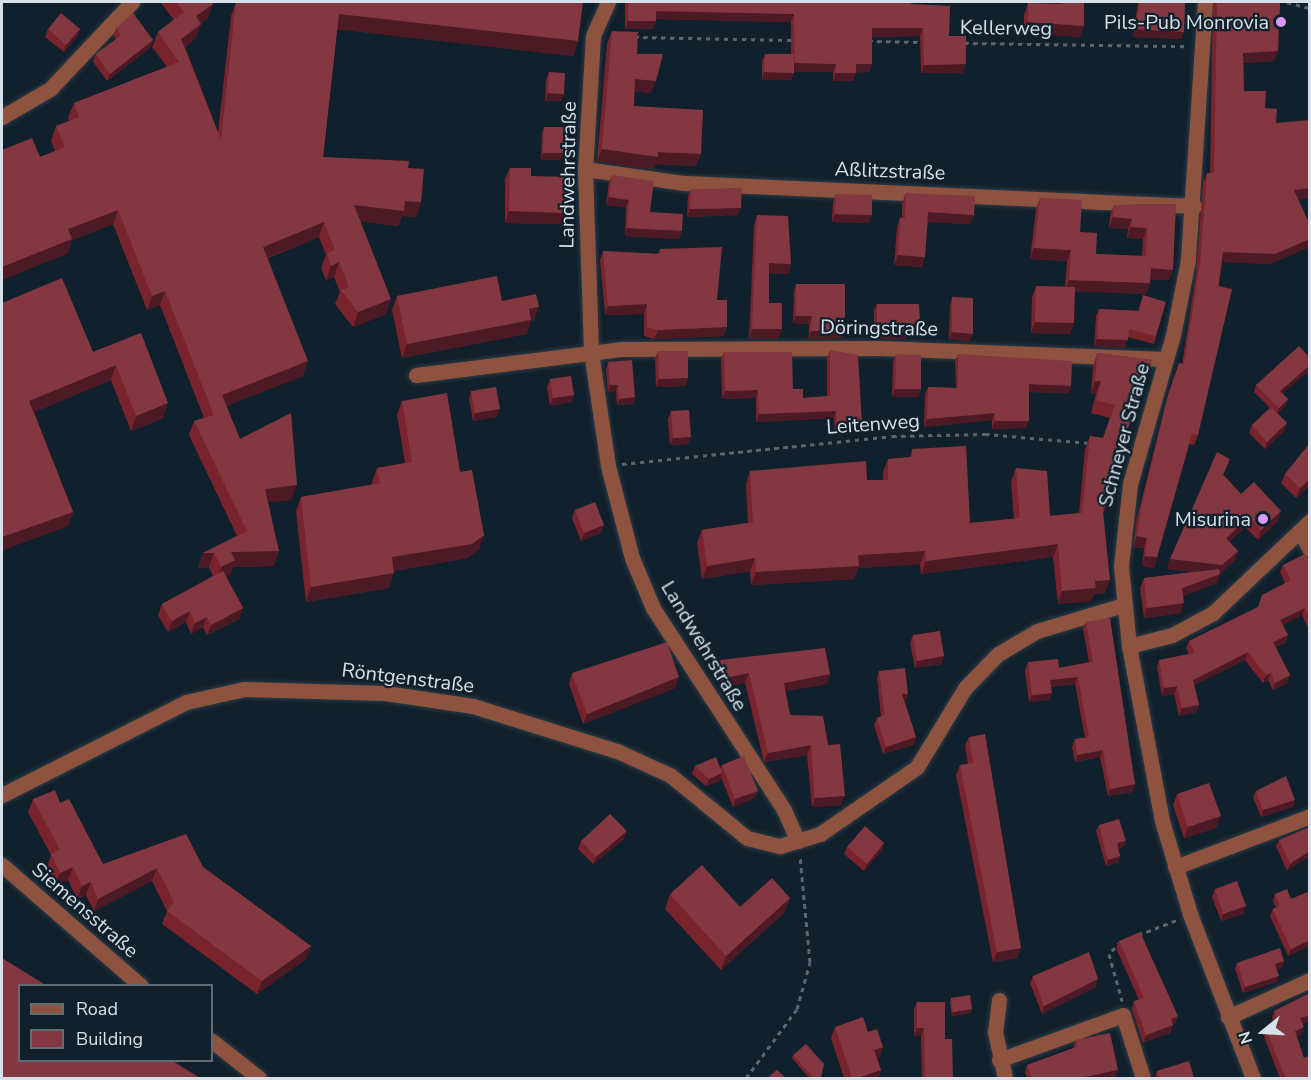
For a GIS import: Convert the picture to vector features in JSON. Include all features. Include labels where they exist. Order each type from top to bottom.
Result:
[{"type":"street","points":[[2,117],[50,89],[132,2]]},
{"type":"street","name":"Landwehrstraße","points":[[608,2],[592,36],[585,169],[591,351],[608,466],[632,558],[653,609],[784,810],[798,841]]},
{"type":"street","name":"Schneyer Straße","points":[[1205,2],[1194,206],[1185,283],[1123,523],[1123,605],[1129,646],[1175,867],[1228,1017],[1253,1078]]},
{"type":"street","name":"Aßlitzstraße","points":[[585,169],[685,183],[1194,206]]},
{"type":"street","name":"Döringstraße","points":[[591,351],[878,348],[1166,360]]},
{"type":"street","points":[[416,375],[591,351]]},
{"type":"street","points":[[1305,526],[1310,550]]},
{"type":"street","points":[[1129,646],[1197,624],[1305,526]]},
{"type":"street","name":"Röntgenstraße","points":[[2,795],[186,702],[244,689],[340,691],[473,706],[564,731],[670,775],[747,838],[765,846],[798,841],[862,809],[917,767],[965,688],[998,654],[1038,631],[1123,605]]},
{"type":"street","points":[[1175,867],[1310,816]]},
{"type":"street","name":"Siemensstraße","points":[[2,865],[139,984]]},
{"type":"street","points":[[1228,1017],[1310,980]]},
{"type":"street","points":[[999,1000],[999,1060],[1005,1078]]},
{"type":"street","points":[[999,1060],[1123,1015],[1143,1078]]},
{"type":"street","points":[[213,1042],[259,1078]]},
{"type":"path","points":[[1287,2],[1310,8]]},
{"type":"path","points":[[628,37],[804,40]]},
{"type":"path","name":"Kellerweg","points":[[863,41],[934,42]]},
{"type":"path","name":"Kellerweg","points":[[958,42],[1202,47]]},
{"type":"path","name":"Leitenweg","points":[[608,466],[892,436],[985,434],[1101,444]]},
{"type":"path","points":[[746,1078],[797,1009],[810,962],[798,841]]},
{"type":"path","points":[[1135,936],[1190,914]]},
{"type":"path","points":[[1123,1015],[1109,949],[1124,940]]},
{"type":"building","points":[[176,2],[211,2],[213,4],[196,16],[201,24],[181,39],[221,140],[236,2],[583,2],[578,41],[339,14],[323,157],[409,161],[408,168],[424,169],[421,202],[405,201],[404,211],[354,205],[391,299],[358,312],[341,290],[349,287],[339,262],[331,266],[327,253],[335,250],[324,222],[263,247],[308,361],[222,395],[240,439],[291,413],[297,485],[265,489],[279,551],[231,552],[235,560],[221,567],[214,553],[203,553],[247,531],[194,421],[214,415],[165,291],[152,296],[118,210],[68,229],[72,239],[2,267],[2,150],[32,138],[40,157],[65,147],[56,126],[79,117],[74,103],[179,62],[158,32],[184,12]]},
{"type":"building","points":[[628,2],[911,2],[911,4],[950,6],[949,36],[966,36],[966,64],[924,65],[923,28],[872,28],[872,64],[856,64],[856,73],[836,73],[836,64],[795,63],[794,14],[656,11],[656,21],[628,21]]},
{"type":"building","points":[[1064,2],[1084,2],[1084,26],[1028,22],[1028,3],[1064,4]]},
{"type":"building","points":[[1140,2],[1185,2],[1184,32],[1135,29]]},
{"type":"building","points":[[1217,2],[1280,2],[1278,51],[1243,53],[1244,91],[1266,91],[1265,108],[1277,109],[1276,123],[1310,120],[1310,188],[1294,190],[1310,225],[1310,239],[1275,254],[1223,252],[1218,286],[1232,289],[1198,435],[1192,434],[1157,557],[1145,556],[1147,538],[1137,536],[1141,508],[1168,395],[1179,363],[1184,364],[1200,265],[1207,173],[1214,173]]},
{"type":"building","points":[[61,13],[80,29],[66,45],[48,29]]},
{"type":"building","points":[[133,13],[153,40],[110,74],[96,54],[121,35],[116,28]]},
{"type":"building","points":[[612,31],[638,32],[637,54],[663,54],[656,81],[635,79],[634,106],[703,110],[701,154],[658,152],[658,157],[602,149]]},
{"type":"building","points":[[765,54],[794,54],[794,73],[764,72]]},
{"type":"building","points":[[549,72],[565,73],[564,94],[548,93]]},
{"type":"building","points":[[544,127],[565,127],[564,153],[543,153]]},
{"type":"building","points":[[510,168],[531,168],[531,176],[568,177],[567,213],[509,211]]},
{"type":"building","points":[[612,175],[654,181],[650,212],[683,214],[682,231],[627,228],[629,200],[609,197]]},
{"type":"building","points":[[742,188],[741,208],[690,209],[691,189]]},
{"type":"building","points":[[906,193],[975,196],[974,215],[928,212],[925,257],[898,255],[900,218],[905,218]]},
{"type":"building","points":[[836,194],[872,195],[872,215],[835,214]]},
{"type":"building","points":[[1040,198],[1082,200],[1080,232],[1097,233],[1096,254],[1146,256],[1147,228],[1131,227],[1132,219],[1113,217],[1114,205],[1176,204],[1173,270],[1151,268],[1150,283],[1069,280],[1071,250],[1034,248]]},
{"type":"building","points":[[757,215],[788,216],[791,264],[769,263],[769,303],[782,303],[782,329],[752,329]]},
{"type":"building","points":[[722,247],[717,300],[727,300],[727,327],[658,330],[647,327],[647,304],[608,306],[603,251],[660,254],[660,249]]},
{"type":"building","points":[[497,276],[502,301],[536,294],[539,307],[529,309],[531,320],[407,344],[397,296]]},
{"type":"building","points":[[62,278],[93,352],[141,333],[168,403],[136,416],[116,365],[29,401],[73,512],[2,537],[2,303]]},
{"type":"building","points":[[796,284],[845,284],[845,331],[811,331],[812,316],[796,316]]},
{"type":"building","points":[[1036,286],[1075,287],[1074,323],[1035,322]]},
{"type":"building","points":[[1143,295],[1166,302],[1156,336],[1129,329],[1128,340],[1097,339],[1099,309],[1139,311]]},
{"type":"building","points":[[952,297],[973,298],[973,334],[952,332]]},
{"type":"building","points":[[877,304],[919,304],[920,324],[908,324],[908,332],[877,331]]},
{"type":"building","points":[[1299,346],[1310,358],[1310,365],[1280,391],[1288,399],[1279,408],[1256,385]]},
{"type":"building","points":[[830,350],[858,355],[862,425],[837,427],[836,411],[759,414],[758,390],[725,391],[724,352],[792,352],[793,389],[803,389],[803,398],[830,396]]},
{"type":"building","points":[[658,351],[688,351],[688,378],[659,379]]},
{"type":"building","points":[[1097,353],[1152,360],[1128,428],[1120,426],[1107,503],[1102,502],[1110,580],[1095,581],[1096,588],[1062,591],[1058,544],[926,561],[925,551],[858,555],[859,566],[756,572],[755,558],[707,566],[702,530],[753,522],[750,471],[866,461],[867,480],[888,480],[888,459],[912,457],[912,449],[966,446],[970,523],[1020,518],[1016,468],[1047,471],[1050,516],[1082,513],[1090,436],[1103,438],[1115,405],[1096,400],[1101,381],[1095,381]]},
{"type":"building","points":[[896,354],[921,355],[921,389],[895,389]]},
{"type":"building","points":[[958,354],[1072,361],[1071,386],[1029,384],[1029,421],[995,421],[995,413],[927,419],[928,387],[958,388]]},
{"type":"building","points":[[632,360],[635,397],[619,399],[618,385],[610,385],[608,362]]},
{"type":"building","points":[[571,376],[574,395],[553,398],[550,379]]},
{"type":"building","points":[[496,387],[500,409],[475,413],[471,391]]},
{"type":"building","points":[[447,393],[460,472],[472,470],[484,535],[472,544],[392,557],[394,573],[311,587],[301,497],[380,483],[377,468],[412,462],[402,401]]},
{"type":"building","points":[[1271,407],[1287,423],[1267,442],[1252,425]]},
{"type":"building","points":[[689,410],[691,437],[673,438],[671,411]]},
{"type":"building","points":[[1310,443],[1310,479],[1300,488],[1285,474]]},
{"type":"building","points":[[1217,452],[1230,459],[1223,475],[1241,494],[1254,482],[1281,511],[1261,530],[1249,517],[1226,538],[1238,551],[1222,565],[1170,559]]},
{"type":"building","points":[[595,502],[604,525],[584,533],[575,510]]},
{"type":"building","points":[[1305,554],[1310,562],[1310,618],[1305,608],[1280,620],[1288,635],[1273,642],[1290,675],[1275,683],[1271,673],[1266,675],[1248,652],[1193,680],[1199,705],[1182,708],[1177,686],[1164,688],[1159,660],[1195,653],[1189,641],[1258,607],[1262,595],[1291,580],[1283,565]]},
{"type":"building","points":[[1219,569],[1220,574],[1182,588],[1184,603],[1147,608],[1144,578]]},
{"type":"building","points":[[223,571],[243,608],[211,625],[207,617],[195,623],[190,611],[172,621],[162,604]]},
{"type":"building","points":[[1110,618],[1135,784],[1110,789],[1103,750],[1077,755],[1075,739],[1089,737],[1078,677],[1050,680],[1052,693],[1032,695],[1028,662],[1058,659],[1059,668],[1093,662],[1086,622]]},
{"type":"building","points":[[940,631],[944,656],[917,661],[913,635]]},
{"type":"building","points":[[667,642],[679,677],[587,714],[572,673]]},
{"type":"building","points":[[825,648],[830,674],[784,683],[790,715],[823,716],[828,745],[840,744],[845,796],[815,798],[811,745],[768,753],[749,673],[724,678],[720,660]]},
{"type":"building","points":[[905,668],[908,694],[902,694],[916,737],[886,747],[877,718],[885,715],[879,671]]},
{"type":"building","points":[[985,734],[1021,948],[997,952],[960,765],[973,763],[969,737]]},
{"type":"building","points":[[744,756],[758,791],[735,799],[722,765]]},
{"type":"building","points":[[716,757],[722,773],[709,779],[695,766]]},
{"type":"building","points":[[1286,776],[1295,800],[1263,810],[1256,791]]},
{"type":"building","points":[[1209,783],[1221,816],[1188,827],[1177,794]]},
{"type":"building","points":[[55,790],[60,803],[69,799],[103,864],[186,834],[203,867],[311,946],[262,981],[167,911],[174,902],[157,868],[98,899],[91,882],[82,886],[73,867],[60,873],[51,854],[60,850],[33,799]]},
{"type":"building","points":[[610,814],[627,831],[596,857],[581,841]]},
{"type":"building","points":[[1119,819],[1126,841],[1117,843],[1120,856],[1108,860],[1099,825]]},
{"type":"building","points":[[865,826],[884,843],[867,864],[847,847]]},
{"type":"building","points":[[1310,827],[1310,851],[1290,864],[1279,840]]},
{"type":"building","points":[[702,865],[740,907],[772,878],[790,898],[726,956],[670,894]]},
{"type":"building","points":[[1237,881],[1246,906],[1223,914],[1215,889]]},
{"type":"building","points":[[1287,889],[1291,899],[1310,891],[1310,940],[1291,949],[1273,909],[1280,906],[1275,894]]},
{"type":"building","points":[[1140,932],[1178,1016],[1171,1019],[1173,1025],[1146,1035],[1134,1001],[1144,998],[1119,941]]},
{"type":"building","points":[[1280,948],[1284,961],[1275,964],[1279,976],[1245,987],[1237,963]]},
{"type":"building","points":[[1089,952],[1098,979],[1044,1006],[1033,976]]},
{"type":"building","points":[[2,958],[44,984],[18,984],[18,1062],[174,1062],[200,1078],[2,1078]]},
{"type":"building","points":[[1310,993],[1310,1015],[1300,1018],[1304,1027],[1295,1031],[1304,1058],[1310,1056],[1310,1078],[1286,1078],[1266,1030],[1280,1025],[1274,1011]]},
{"type":"building","points":[[970,995],[972,1009],[953,1012],[951,998]]},
{"type":"building","points":[[917,1002],[945,1002],[945,1039],[952,1039],[953,1078],[925,1078],[924,1028],[917,1028]]},
{"type":"building","points":[[863,1017],[868,1032],[877,1029],[883,1047],[874,1050],[881,1070],[852,1078],[835,1027]]},
{"type":"building","points":[[1110,1033],[1118,1070],[1079,1078],[1032,1078],[1027,1065],[1077,1047],[1076,1040]]},
{"type":"building","points":[[806,1044],[824,1064],[821,1078],[814,1078],[793,1055]]},
{"type":"building","points":[[1189,1061],[1194,1078],[1160,1078],[1157,1071]]},
{"type":"building","points":[[777,1070],[786,1078],[767,1078]]},
{"type":"place","name":"Pils-Pub Monrovia","points":[[1281,22]]},
{"type":"place","name":"Misurina","points":[[1263,519]]}]
